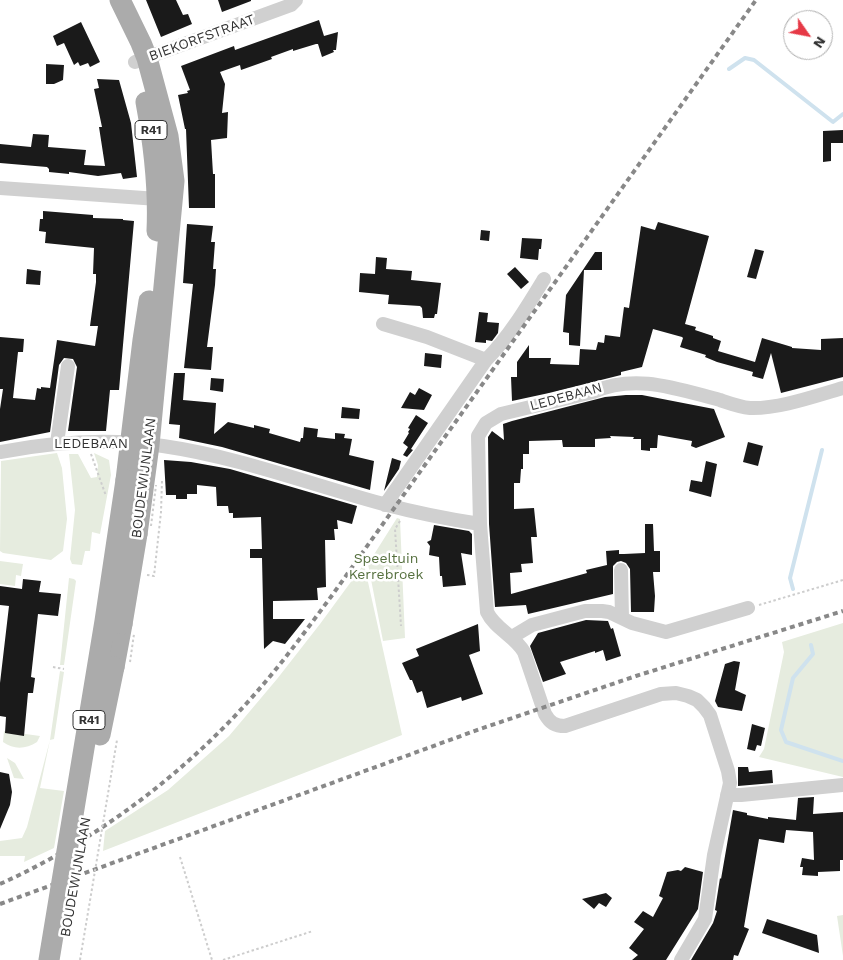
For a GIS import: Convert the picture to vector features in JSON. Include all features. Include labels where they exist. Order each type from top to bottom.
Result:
[{"type":"main road","name":"BOUDEWIJNLAAN","points":[[49,960],[104,631],[135,481],[174,181],[168,136],[141,60],[105,0]]},
{"type":"main road","name":"BOUDEWIJNLAAN","points":[[120,0],[141,43],[141,60],[153,141],[158,199],[156,238],[143,340],[140,444]]},
{"type":"main road","name":"BOUDEWIJNLAAN","points":[[63,960],[98,746],[130,578],[135,481]]},
{"type":"street","name":"BIEKORFSTRAAT","points":[[141,60],[291,5],[296,0]]},
{"type":"street","points":[[0,188],[158,199]]},
{"type":"street","points":[[385,505],[544,280]]},
{"type":"street","points":[[383,324],[427,337],[486,360]]},
{"type":"street","points":[[57,443],[68,366]]},
{"type":"street","name":"LEDEBAAN","points":[[0,452],[57,443],[111,442],[162,446],[227,459],[385,505],[480,524],[478,436],[486,423],[501,414],[594,392],[607,386],[625,382],[648,383],[749,408],[779,404],[843,388]]},
{"type":"street","points":[[480,524],[487,612],[493,621],[520,644],[545,714],[553,724],[565,726],[661,694],[676,693],[697,700],[710,714],[728,771],[730,784],[714,855],[705,919],[681,960]]},
{"type":"street","points":[[621,570],[622,618]]},
{"type":"street","points":[[512,637],[532,625],[585,611],[602,611],[632,623],[666,632],[748,608]]},
{"type":"street","points":[[727,795],[751,795],[843,785]]},
{"type":"path","points":[[401,626],[395,529],[405,509]]},
{"type":"path","points":[[748,608],[843,580]]},
{"type":"path","points":[[53,667],[64,669]]},
{"type":"path","points":[[180,857],[212,960]]},
{"type":"path","points":[[223,960],[313,931]]},
{"type":"green space","points":[[57,453],[62,468],[67,519],[63,551],[51,560],[3,553],[0,551],[1,461]]},
{"type":"green space","points":[[94,453],[109,460],[111,475],[100,534],[92,532],[90,551],[85,551],[82,565],[72,564],[70,559],[75,510],[69,454],[78,454],[91,478],[97,477],[98,465]]},
{"type":"green space","name":"Speeltuin Kerrebroek","points":[[397,518],[400,519],[405,638],[383,641],[368,564]]},
{"type":"green space","points":[[0,561],[23,564],[21,576],[16,575],[15,586],[0,584]]},
{"type":"green space","points":[[364,564],[402,735],[103,851],[105,831],[168,790],[229,736],[277,679]]},
{"type":"green space","points":[[69,578],[76,581],[64,665],[60,665]]},
{"type":"green space","points":[[843,623],[843,777],[759,757],[764,749],[784,652],[782,642]]},
{"type":"green space","points":[[60,671],[64,672],[54,739],[50,740]]},
{"type":"green space","points":[[4,731],[40,736],[37,742],[33,744],[16,747],[3,742]]},
{"type":"green space","points":[[50,740],[40,788],[64,791],[54,848],[24,862],[25,856],[0,856],[0,841],[22,838],[27,827]]},
{"type":"green space","points":[[7,758],[15,763],[24,779],[14,778]]},
{"type":"green space","points":[[843,915],[843,956],[837,916]]},
{"type":"building","points":[[146,0],[176,0],[183,15],[188,14],[192,24],[161,37]]},
{"type":"building","points":[[218,0],[251,0],[251,1],[222,12]]},
{"type":"building","points":[[319,20],[324,36],[338,32],[336,50],[333,50],[334,52],[322,57],[318,44],[316,44],[293,51],[293,49],[241,70],[240,65],[220,72],[225,84],[222,113],[228,112],[227,138],[211,140],[213,174],[215,174],[215,208],[189,208],[186,129],[178,95],[188,93],[187,91],[190,90],[181,66],[234,46],[235,50]]},
{"type":"building","points":[[81,22],[100,62],[90,67],[88,63],[80,66],[78,62],[74,65],[64,43],[57,46],[53,36]]},
{"type":"building","points":[[46,64],[64,65],[63,80],[54,84],[46,84]]},
{"type":"building","points":[[97,79],[119,80],[131,123],[137,177],[123,179],[121,173],[98,176],[69,172],[69,174],[49,172],[47,167],[0,163],[0,144],[31,147],[33,134],[49,135],[48,147],[86,150],[84,165],[105,166],[99,127],[102,127],[94,89],[99,88]]},
{"type":"building","points":[[843,130],[843,143],[831,143],[831,161],[823,162],[823,131]]},
{"type":"building","points":[[43,211],[134,221],[119,390],[110,390],[106,431],[68,431],[77,367],[73,359],[64,358],[59,365],[50,432],[0,442],[0,409],[3,389],[0,389],[0,337],[24,339],[23,352],[18,352],[13,398],[35,400],[37,388],[50,388],[57,340],[95,346],[98,326],[90,326],[96,282],[96,274],[93,274],[94,248],[45,243],[46,232],[39,231],[40,219],[43,219]]},
{"type":"building","points":[[658,222],[709,236],[685,324],[696,327],[695,330],[721,341],[718,351],[755,362],[762,338],[792,348],[821,350],[821,339],[843,338],[843,377],[781,393],[771,353],[763,379],[752,376],[753,372],[717,362],[705,357],[706,355],[680,347],[682,337],[653,329],[642,367],[621,372],[621,375],[512,401],[511,377],[517,377],[517,362],[529,345],[529,358],[551,358],[550,364],[579,365],[580,349],[596,350],[598,342],[604,343],[605,335],[620,337],[624,307],[629,308],[641,226],[655,230]]},
{"type":"building","points":[[187,224],[213,226],[211,242],[215,242],[213,269],[216,269],[207,347],[213,347],[211,370],[184,368],[193,284],[183,283]]},
{"type":"building","points":[[481,230],[490,231],[489,241],[480,240]]},
{"type":"building","points":[[522,238],[542,239],[538,260],[520,258]]},
{"type":"building","points":[[755,249],[764,251],[756,279],[747,277]]},
{"type":"building","points":[[595,252],[602,252],[602,270],[584,270],[580,346],[569,345],[569,333],[563,332],[566,295]]},
{"type":"building","points":[[376,257],[387,258],[386,269],[412,271],[411,280],[441,283],[437,314],[435,314],[434,318],[423,318],[420,306],[388,304],[389,295],[359,292],[360,273],[375,274]]},
{"type":"building","points":[[515,267],[529,282],[521,289],[507,274]]},
{"type":"building","points":[[27,269],[41,271],[40,285],[26,284]]},
{"type":"building","points":[[479,312],[488,313],[487,322],[499,323],[498,333],[492,341],[486,340],[486,343],[475,342]]},
{"type":"building","points":[[425,353],[442,355],[441,368],[424,366]]},
{"type":"building","points":[[174,373],[185,373],[183,400],[216,403],[214,434],[228,422],[254,428],[254,425],[270,429],[269,433],[300,442],[301,438],[303,438],[304,427],[318,429],[317,437],[335,439],[335,433],[345,434],[344,438],[352,439],[349,455],[374,461],[370,490],[222,447],[179,438],[180,425],[169,424]]},
{"type":"building","points":[[211,378],[224,379],[223,392],[210,390]]},
{"type":"building","points":[[419,388],[432,395],[424,410],[401,408],[410,392],[415,395]]},
{"type":"building","points":[[642,395],[714,409],[725,437],[696,448],[691,446],[692,441],[658,435],[657,448],[650,448],[650,451],[641,450],[641,439],[633,439],[634,437],[610,436],[611,438],[595,439],[595,447],[563,447],[562,440],[529,441],[529,454],[523,454],[523,469],[521,469],[520,483],[514,483],[514,509],[534,508],[537,537],[531,537],[533,563],[521,564],[522,572],[510,573],[511,594],[587,573],[586,570],[607,565],[606,551],[619,550],[619,554],[645,553],[645,524],[653,524],[654,551],[660,551],[660,572],[653,572],[654,612],[631,612],[630,569],[626,563],[621,561],[613,566],[613,594],[528,614],[526,605],[495,607],[489,524],[488,437],[492,431],[504,440],[503,424],[512,421],[605,397]]},
{"type":"building","points":[[342,407],[360,409],[359,419],[341,418]]},
{"type":"building","points":[[416,415],[428,423],[407,457],[403,455],[408,447],[403,443],[409,433],[410,429],[408,428]]},
{"type":"building","points":[[748,442],[763,446],[758,466],[743,462]]},
{"type":"building","points":[[392,458],[401,461],[399,469],[384,491]]},
{"type":"building","points":[[164,460],[191,462],[230,469],[357,506],[352,524],[337,520],[338,529],[334,529],[335,540],[325,540],[326,587],[317,588],[318,600],[273,601],[273,619],[305,619],[285,644],[273,641],[264,649],[262,558],[250,558],[250,549],[262,549],[261,517],[233,518],[233,513],[229,513],[228,506],[217,506],[216,487],[197,485],[197,494],[187,494],[187,499],[176,499],[176,495],[166,495]]},
{"type":"building","points":[[706,461],[717,464],[711,497],[689,491],[691,480],[702,482]]},
{"type":"building","points":[[434,525],[469,531],[472,534],[472,555],[461,553],[466,585],[443,587],[442,576],[440,576],[439,557],[429,555],[430,546],[427,542],[431,540]]},
{"type":"building","points":[[23,579],[41,581],[39,592],[61,594],[58,616],[38,614],[31,677],[35,678],[33,693],[28,693],[24,736],[5,733],[6,717],[0,716],[0,683],[9,606],[0,605],[0,586],[22,589]]},
{"type":"building","points":[[586,620],[608,621],[611,629],[613,628],[621,656],[606,661],[603,650],[560,662],[566,674],[543,682],[530,646],[538,633]]},
{"type":"building","points":[[478,624],[480,651],[469,655],[483,694],[462,701],[461,697],[427,708],[422,691],[417,693],[402,663],[419,656],[416,649]]},
{"type":"building","points":[[734,661],[740,662],[735,690],[746,695],[742,711],[718,707],[715,701],[725,664]]},
{"type":"building","points":[[752,724],[765,728],[761,746],[757,745],[755,751],[747,749]]},
{"type":"building","points":[[738,767],[748,767],[749,772],[772,770],[773,783],[738,786]]},
{"type":"building","points":[[0,772],[9,774],[12,792],[10,805],[0,829]]},
{"type":"building","points":[[814,797],[813,814],[843,812],[843,860],[840,860],[840,871],[818,872],[818,876],[802,875],[803,867],[800,867],[802,858],[814,860],[813,832],[786,830],[784,843],[759,839],[744,927],[749,929],[738,956],[734,955],[733,960],[691,960],[713,923],[717,911],[715,910],[720,878],[733,810],[768,819],[768,817],[796,820],[798,798]]},
{"type":"building","points":[[685,867],[703,872],[698,909],[666,960],[632,960],[638,955],[629,948],[644,929],[634,922],[643,911],[653,917],[663,898],[659,896],[667,872],[681,871]]},
{"type":"building","points":[[606,893],[612,898],[606,907],[599,903],[594,909],[582,899]]},
{"type":"building","points":[[767,919],[817,935],[819,953],[762,933]]},
{"type":"waterway","points":[[729,69],[745,58],[754,60],[833,122],[843,114]]},
{"type":"waterway","points":[[793,589],[790,578],[822,450]]},
{"type":"waterway","points":[[811,645],[813,654],[793,678],[781,730],[786,742],[843,761]]},
{"type":"railway","points":[[0,884],[72,846],[141,800],[204,746],[261,687],[333,594],[756,0]]},
{"type":"railway","points":[[0,904],[480,729],[636,676],[843,611]]}]
